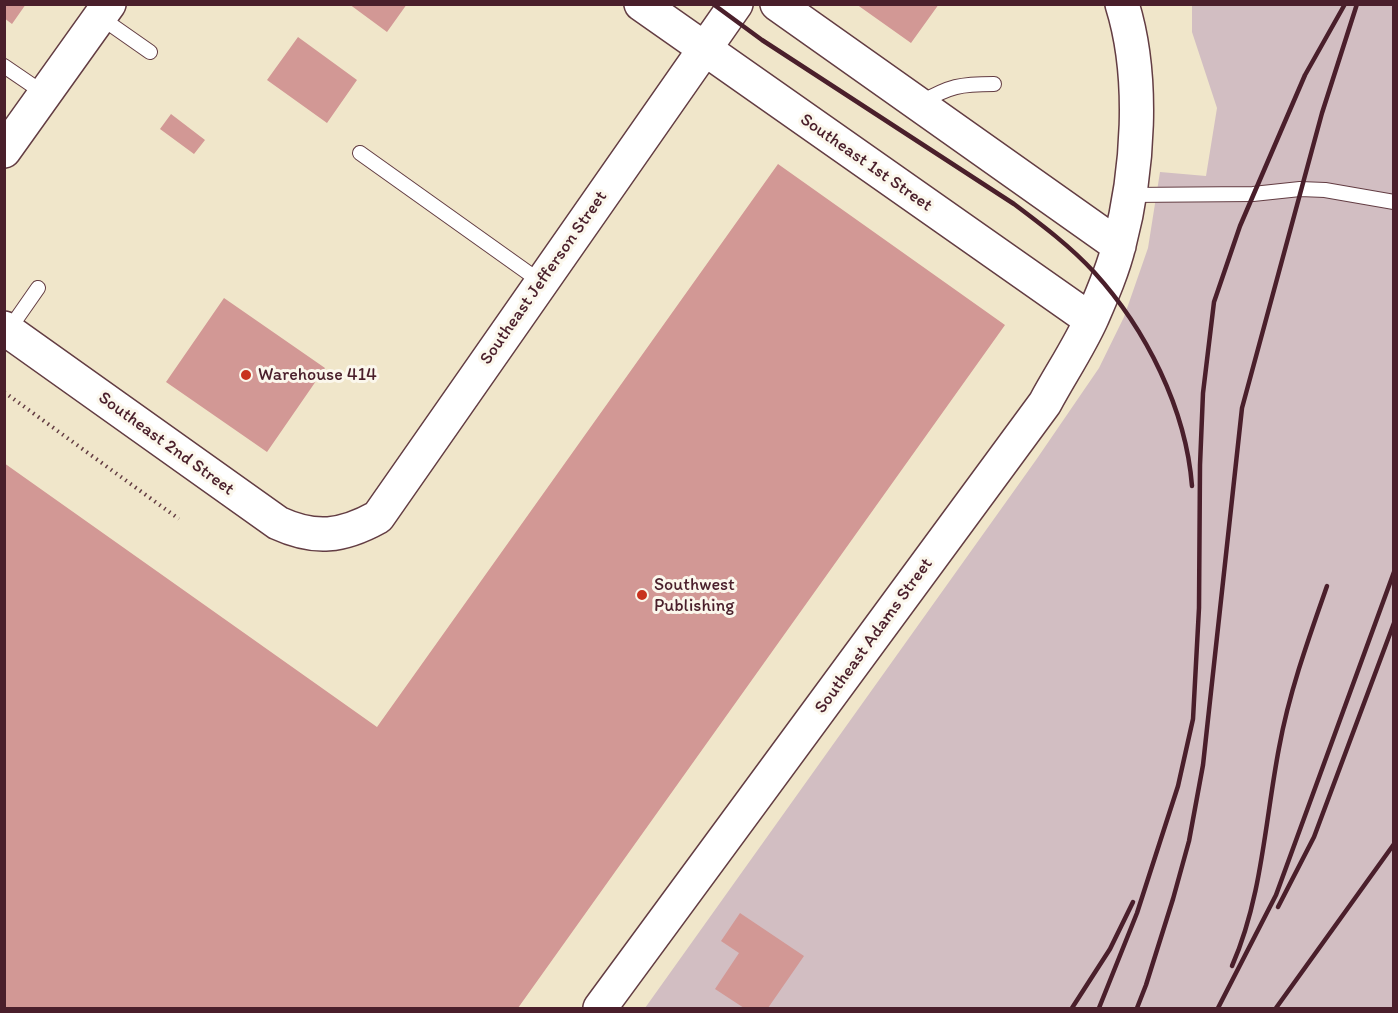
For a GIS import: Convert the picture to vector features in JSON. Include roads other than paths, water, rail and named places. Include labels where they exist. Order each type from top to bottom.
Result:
[{"type":"street","name":"Southeast 1st Street","points":[[641,4],[703,50],[1091,320]]},
{"type":"street","name":"Southeast Jefferson Street","points":[[337,534],[362,526],[378,517],[736,4]]},
{"type":"street","points":[[777,4],[1119,246]]},
{"type":"street","name":"Southeast Adams Street","points":[[600,1008],[1045,403],[1091,320],[1119,246],[1129,195],[1136,115],[1134,64],[1122,4]]},
{"type":"street","points":[[4,151],[104,11]]},
{"type":"street","name":"Southeast 2nd Street","points":[[6,330],[278,523],[297,532],[337,534]]},
{"type":"lane","points":[[104,11],[150,52]]},
{"type":"lane","points":[[4,66],[45,94]]},
{"type":"lane","points":[[918,104],[945,89],[967,84],[994,84]]},
{"type":"lane","points":[[360,153],[541,282]]},
{"type":"lane","points":[[1129,195],[1253,194],[1300,189],[1325,190],[1394,202]]},
{"type":"lane","points":[[6,330],[38,288]]},
{"type":"railway","points":[[713,4],[762,40],[1014,204],[1085,262],[1113,294],[1146,344],[1160,372],[1181,428],[1192,486]]},
{"type":"railway","points":[[1099,1008],[1137,913],[1178,786],[1193,719],[1199,608],[1203,393],[1214,302],[1240,226],[1305,75],[1345,4]]},
{"type":"railway","points":[[1137,1008],[1173,899],[1189,841],[1203,765],[1242,408],[1322,113],[1357,4]]},
{"type":"railway","points":[[1218,1008],[1276,895],[1394,572]]},
{"type":"railway","points":[[1232,966],[1250,914],[1262,859],[1274,776],[1288,707],[1327,586]]},
{"type":"railway","points":[[1278,907],[1314,837],[1394,623]]},
{"type":"railway","points":[[1276,1008],[1394,844]]},
{"type":"railway","points":[[1072,1008],[1110,949],[1133,902]]},
{"type":"place","name":"Warehouse 414","points":[[246,375]]},
{"type":"place","name":"Southwest Publishing","points":[[642,595]]}]
